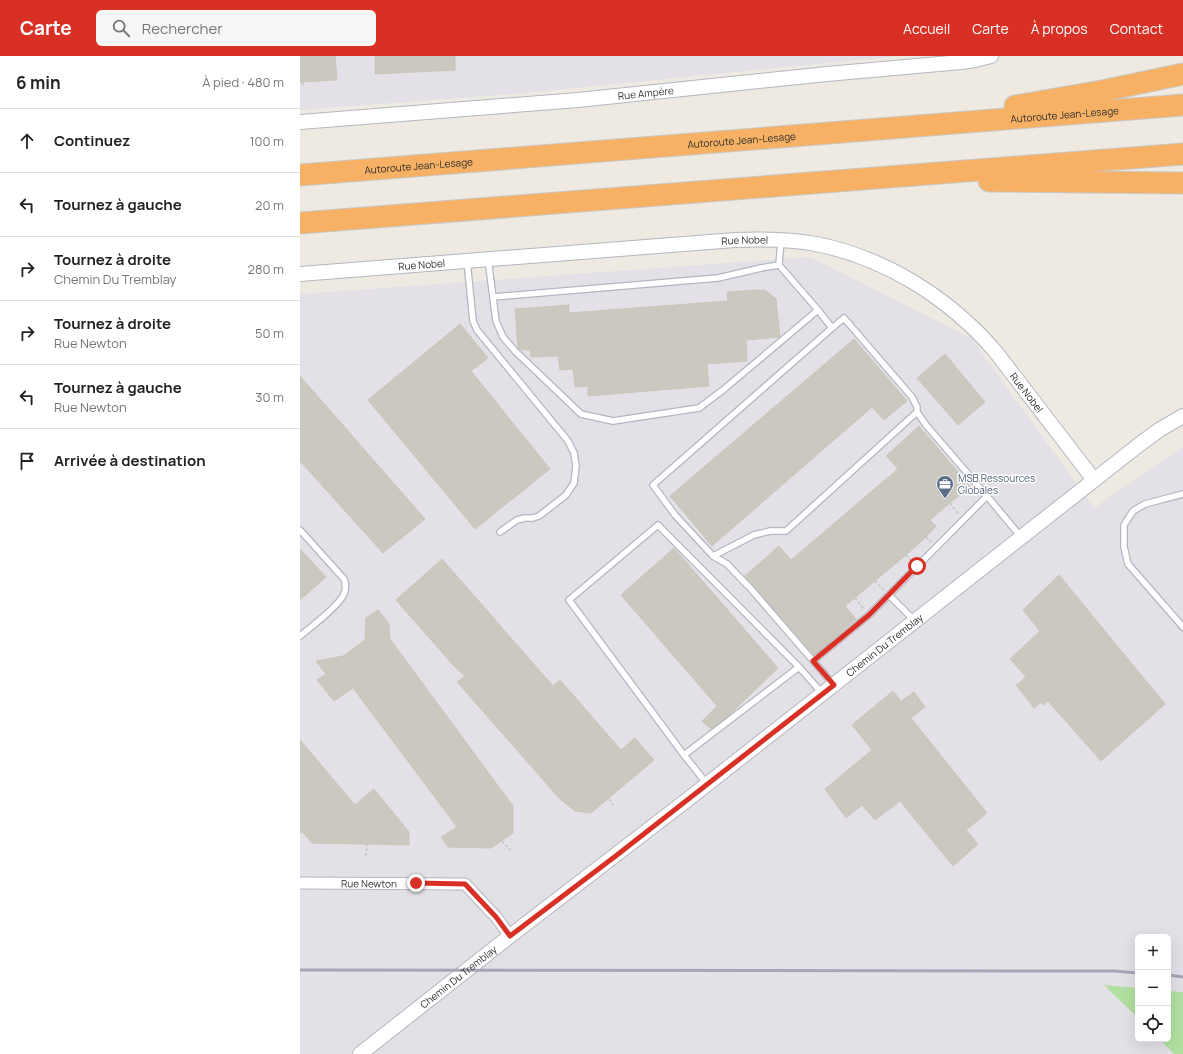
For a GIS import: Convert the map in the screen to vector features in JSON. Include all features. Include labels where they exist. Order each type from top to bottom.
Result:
[{"type":"highway","points":[[887,129],[1095,92],[1183,74]]},
{"type":"highway","name":"Autoroute Jean-Lesage","points":[[300,175],[1183,105]]},
{"type":"highway","points":[[300,223],[1183,154]]},
{"type":"highway","points":[[870,179],[1183,183]]},
{"type":"street","name":"Rue Ampère","points":[[300,122],[609,97],[961,62],[991,56]]},
{"type":"street","name":"Rue Nobel","points":[[300,274],[735,240],[781,240],[820,245],[860,257],[902,276],[945,303],[968,322],[992,348],[1094,480]]},
{"type":"street","name":"Chemin Du Tremblay","points":[[360,1054],[834,685],[1094,480],[1159,430],[1183,416]]},
{"type":"street","name":"Rue Newton","points":[[300,883],[465,884],[496,917],[510,936]]},
{"type":"lane","points":[[781,240],[779,265],[832,328]]},
{"type":"lane","points":[[488,259],[496,321],[503,337],[515,351],[581,414],[613,421],[699,408],[723,390],[818,310]]},
{"type":"lane","points":[[467,261],[472,321],[477,330],[568,441],[574,452],[576,466],[574,483],[566,495],[539,516],[517,520],[500,532]]},
{"type":"lane","points":[[493,297],[718,278],[779,265]]},
{"type":"lane","points":[[834,685],[737,574],[727,564],[713,556],[675,515],[653,484],[844,318],[912,397],[917,407],[917,412],[926,425],[1022,537]]},
{"type":"lane","points":[[713,556],[754,535],[770,531],[786,532],[917,412]]},
{"type":"lane","points":[[1183,494],[1145,504],[1133,510],[1124,525],[1124,547],[1128,564],[1183,627]]},
{"type":"lane","points":[[813,661],[869,615],[988,496]]},
{"type":"lane","points":[[707,784],[569,600],[658,525],[798,667],[822,694]]},
{"type":"lane","points":[[300,530],[344,579],[346,586],[344,595],[339,602],[300,636]]},
{"type":"lane","points":[[889,595],[915,621]]},
{"type":"lane","points":[[684,755],[798,667]]},
{"type":"path","points":[[950,503],[954,509]]},
{"type":"path","points":[[875,581],[880,585]]},
{"type":"path","points":[[855,598],[860,604]]},
{"type":"path","points":[[609,798],[614,804]]},
{"type":"path","points":[[502,841],[512,852]]},
{"type":"path","points":[[366,856],[367,844]]},
{"type":"shaded area","points":[[300,56],[899,56],[515,94],[300,110]]},
{"type":"shaded area","points":[[810,257],[971,338],[1094,508],[1183,447],[1183,1054],[300,1054],[300,294]]},
{"type":"green space","points":[[1104,985],[1135,988],[1135,1015]]},
{"type":"green space","points":[[1171,991],[1183,992],[1183,1054],[1174,1054],[1162,1042],[1171,1042]]},
{"type":"building","points":[[300,56],[335,56],[337,80],[300,82]]},
{"type":"building","points":[[375,56],[455,56],[455,70],[375,74]]},
{"type":"building","points":[[765,290],[776,299],[780,337],[746,340],[747,361],[707,364],[709,386],[588,396],[588,386],[575,387],[573,369],[560,370],[558,356],[531,357],[530,350],[521,350],[518,348],[515,309],[569,305],[569,313],[728,301],[727,292]]},
{"type":"building","points":[[460,324],[488,358],[471,371],[550,469],[475,529],[368,400]]},
{"type":"building","points":[[854,339],[907,401],[884,420],[872,407],[712,546],[670,496]]},
{"type":"building","points":[[945,354],[985,402],[958,425],[917,378]]},
{"type":"building","points":[[300,376],[425,519],[383,553],[300,461]]},
{"type":"building","points":[[919,426],[970,486],[930,520],[936,526],[926,537],[845,606],[856,619],[814,655],[745,576],[779,546],[791,560],[898,469],[886,456]]},
{"type":"building","points":[[674,548],[778,668],[728,716],[711,729],[702,721],[717,706],[621,595]]},
{"type":"building","points":[[300,549],[326,577],[300,600]]},
{"type":"building","points":[[442,559],[553,686],[560,680],[621,750],[635,738],[654,760],[591,813],[575,811],[560,799],[457,682],[465,676],[453,665],[396,600]]},
{"type":"building","points":[[1059,575],[1165,704],[1101,761],[1048,701],[1043,705],[1041,702],[1034,708],[1016,685],[1026,677],[1010,659],[1040,631],[1023,610]]},
{"type":"building","points":[[378,610],[389,624],[390,639],[513,806],[513,833],[491,848],[448,847],[441,837],[457,827],[353,688],[334,701],[317,680],[326,674],[316,661],[343,656],[365,640],[366,618]]},
{"type":"building","points":[[893,691],[901,701],[914,692],[925,707],[911,718],[987,813],[966,830],[978,844],[953,866],[900,801],[875,820],[862,805],[846,818],[825,789],[872,750],[852,725]]},
{"type":"building","points":[[300,740],[355,805],[374,789],[409,832],[409,845],[312,843],[300,829]]},
{"type":"railway","points":[[300,970],[1114,971],[1135,973]]},
{"type":"railway","points":[[1171,975],[1183,977]]},
{"type":"place","name":"MSB Ressources Globales","points":[[945,499]]},
{"type":"route","points":[[416,883],[465,884],[496,917],[510,936],[617,855],[834,685],[813,661],[869,615],[917,566]]}]
